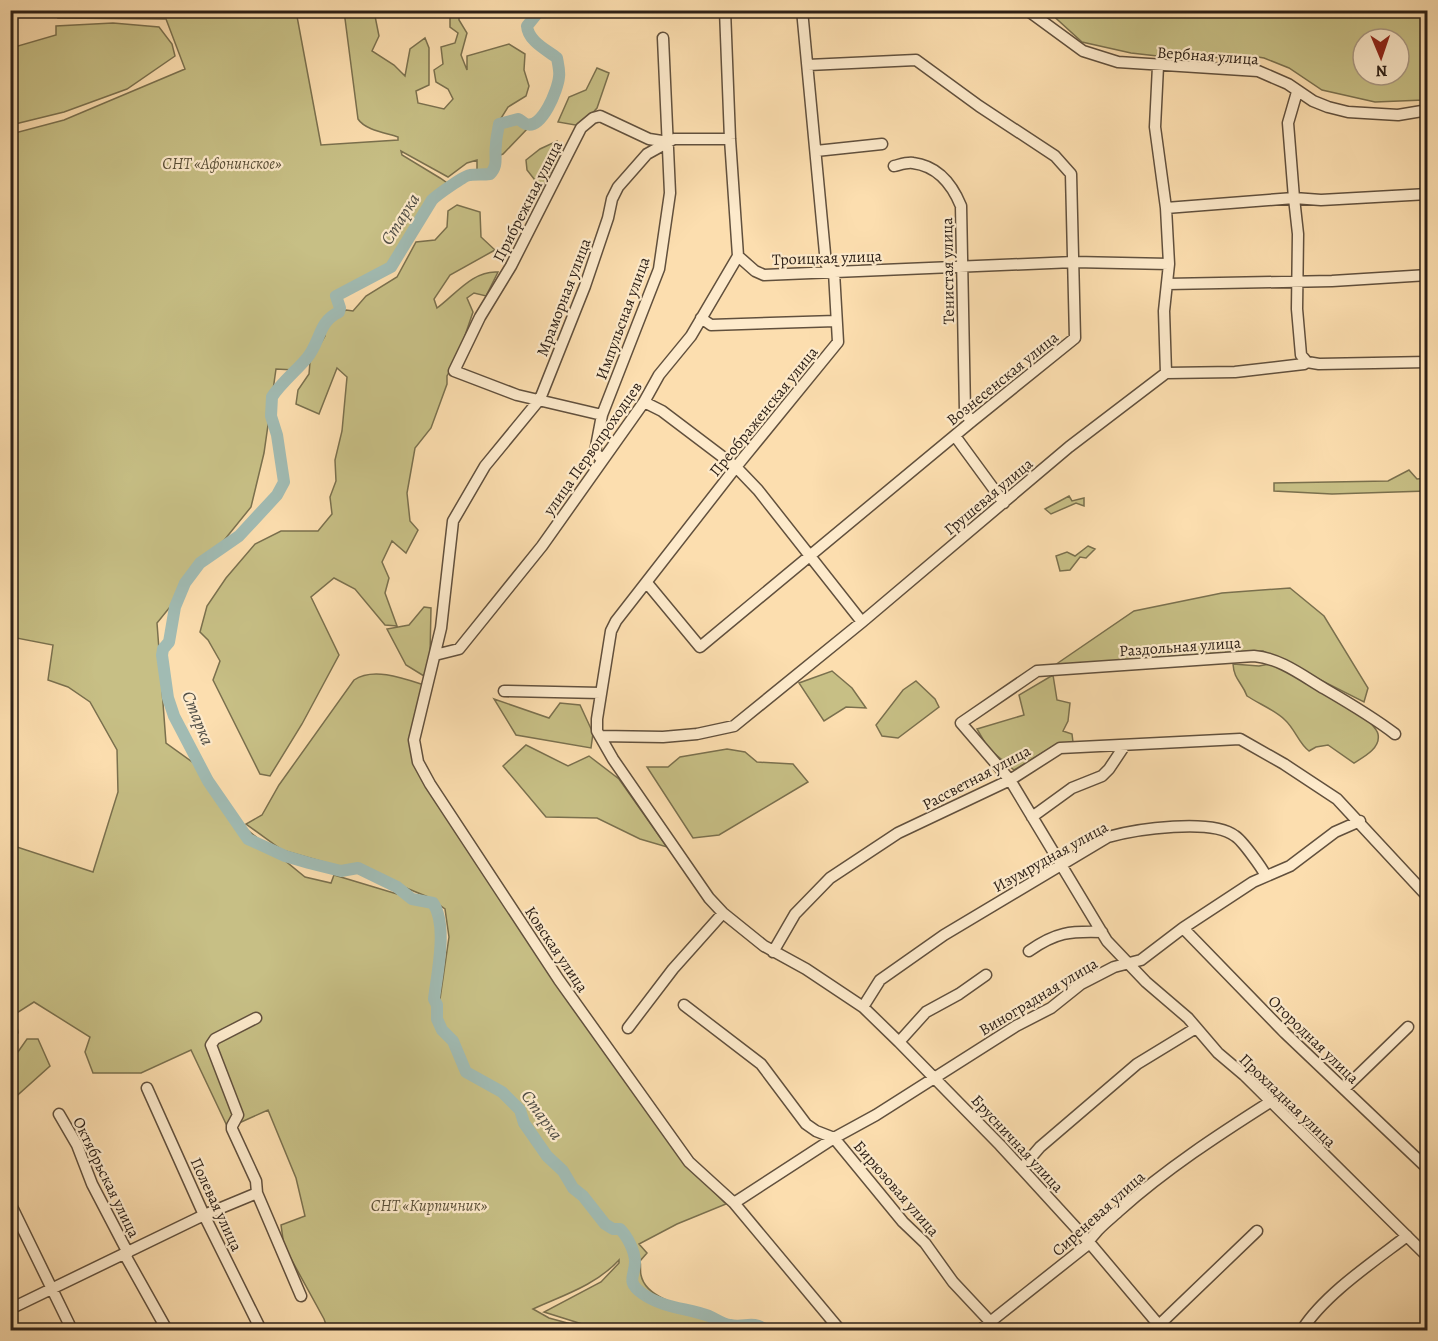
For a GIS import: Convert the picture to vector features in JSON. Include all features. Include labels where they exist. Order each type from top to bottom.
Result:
[{"type":"street","points":[[725,10],[730,140],[738,256]]},
{"type":"street","name":"Преображенская улица","points":[[600,736],[597,731],[597,719],[611,631],[616,621],[736,467],[838,342],[834,272],[826,264],[802,10]]},
{"type":"street","name":"Вербная улица","points":[[1027,10],[1083,51],[1118,62],[1258,71],[1288,84],[1297,92],[1328,107],[1348,112],[1398,115],[1428,110]]},
{"type":"street","name":"Импульсная улица","points":[[602,460],[596,452],[602,415],[659,269],[670,193],[663,38]]},
{"type":"street","name":"Вознесенская улица","points":[[647,583],[700,647],[1075,338],[1071,174],[1055,156],[979,106],[916,60],[808,65]]},
{"type":"street","points":[[1158,66],[1155,128],[1166,208],[1168,264],[1164,311],[1166,373],[1235,372],[1307,362],[1318,364],[1428,362]]},
{"type":"street","points":[[1297,92],[1288,123],[1298,234],[1297,309],[1301,355],[1307,362]]},
{"type":"street","name":"Прибрежная улица","points":[[540,399],[517,395],[454,371],[480,317],[511,266],[581,128],[593,118],[600,116],[649,139],[668,142]]},
{"type":"street","name":"Мраморная улица","points":[[453,521],[485,466],[540,399],[585,286],[608,219],[612,199],[618,187],[647,154],[674,139],[730,140]]},
{"type":"street","points":[[816,151],[882,144]]},
{"type":"street","name":"Тенистая улица","points":[[894,166],[913,163],[938,171],[954,189],[961,206],[965,411],[971,422]]},
{"type":"street","points":[[1166,208],[1294,198],[1321,200],[1428,194]]},
{"type":"street","name":"Троицкая улица","points":[[738,256],[755,271],[764,275],[1074,262],[1168,264]]},
{"type":"street","name":"улица Первопроходцев","points":[[435,655],[459,649],[542,546],[644,402],[659,375],[691,336],[738,256]]},
{"type":"street","points":[[1167,284],[1428,275]]},
{"type":"street","points":[[700,318],[711,325],[836,321]]},
{"type":"street","name":"Грушевая улица","points":[[600,736],[663,737],[697,734],[734,726],[862,622],[1069,447],[1166,373]]},
{"type":"street","points":[[540,399],[602,415]]},
{"type":"street","points":[[644,402],[662,411],[736,467],[758,490],[862,622]]},
{"type":"street","points":[[955,436],[1004,503]]},
{"type":"street","name":"Ковская улица","points":[[453,521],[441,628],[414,740],[418,762],[430,784],[559,980],[689,1162],[734,1203],[840,1330]]},
{"type":"street","name":"Раздольная улица","points":[[961,723],[1037,671],[1254,656],[1285,665],[1375,719],[1395,734]]},
{"type":"street","points":[[504,691],[601,693]]},
{"type":"street","name":"Прохладная улица","points":[[961,723],[1010,780],[1107,941],[1196,1028],[1218,1053],[1244,1075],[1428,1257]]},
{"type":"street","name":"Брусничная улица","points":[[600,736],[673,848],[702,889],[723,913],[773,952],[838,989],[862,1007],[899,1042],[1022,1168],[1088,1241],[1160,1328]]},
{"type":"street","name":"Рассветная улица","points":[[773,952],[795,914],[830,878],[898,833],[1010,780],[1060,748],[1240,739],[1270,755],[1337,799],[1360,821],[1371,837],[1428,897]]},
{"type":"street","points":[[1032,817],[1072,789],[1102,776],[1109,770],[1125,745]]},
{"type":"street","name":"Виноградная улица","points":[[734,1203],[834,1138],[876,1115],[1016,1026],[1051,1008],[1081,984],[1114,967],[1141,960],[1183,928],[1266,876],[1290,866],[1335,832],[1360,821]]},
{"type":"street","name":"Изумрудная улица","points":[[862,1007],[879,980],[944,935],[1108,837],[1132,830],[1205,826],[1222,829],[1236,836],[1266,876]]},
{"type":"street","points":[[628,1028],[673,969],[723,913]]},
{"type":"street","name":"Огородная улица","points":[[1183,928],[1286,1034],[1428,1169]]},
{"type":"street","points":[[1029,951],[1056,934],[1082,931],[1102,932]]},
{"type":"street","points":[[899,1042],[926,1012],[959,994],[986,975]]},
{"type":"street","name":"Бирюзовая улица","points":[[684,1005],[761,1064],[806,1124],[834,1138],[903,1222],[925,1243],[953,1282],[998,1330]]},
{"type":"street","points":[[256,1018],[230,1030],[211,1043],[238,1115],[232,1129],[256,1181],[257,1194],[301,1296]]},
{"type":"street","points":[[1344,1089],[1407,1027]]},
{"type":"street","points":[[1022,1168],[1040,1147],[1137,1064],[1196,1028]]},
{"type":"street","name":"Полевая улица","points":[[147,1088],[204,1215],[261,1330]]},
{"type":"street","name":"Сиреневая улица","points":[[980,1330],[1077,1253],[1093,1234],[1133,1198],[1218,1135],[1269,1102]]},
{"type":"street","name":"Октябрьская улица","points":[[59,1114],[77,1145],[92,1184],[126,1254],[167,1330]]},
{"type":"street","points":[[10,1310],[204,1215],[257,1194]]},
{"type":"street","points":[[10,1199],[72,1330]]},
{"type":"street","points":[[1160,1328],[1257,1231]]},
{"type":"street","points":[[1302,1330],[1334,1292],[1407,1236]]},
{"type":"green space","points":[[59,11],[296,11],[321,145],[398,140],[398,137],[371,128],[358,119],[344,11],[374,11],[379,36],[372,51],[394,65],[405,76],[410,49],[425,38],[429,48],[429,85],[416,91],[418,103],[444,109],[453,99],[448,89],[436,82],[434,70],[443,64],[441,47],[455,43],[458,33],[450,27],[450,11],[459,11],[459,20],[467,33],[461,55],[467,70],[467,56],[509,44],[525,54],[524,70],[529,86],[526,96],[508,107],[498,123],[492,150],[494,168],[490,173],[477,173],[477,160],[467,163],[448,177],[401,151],[402,155],[450,185],[430,197],[418,218],[419,221],[391,267],[336,296],[339,312],[330,317],[321,328],[321,336],[308,357],[295,370],[276,369],[264,453],[251,507],[157,623],[166,743],[202,769],[239,823],[305,877],[331,883],[334,875],[397,894],[397,887],[412,899],[433,903],[438,912],[441,936],[434,999],[437,1005],[437,1019],[442,1030],[453,1041],[466,1072],[479,1078],[468,1071],[455,1041],[443,1030],[439,1019],[449,937],[445,909],[428,897],[382,878],[359,865],[341,867],[282,850],[246,824],[262,815],[279,785],[354,680],[370,674],[379,674],[424,685],[416,765],[685,1163],[726,1204],[677,1224],[639,1244],[647,1253],[640,1261],[641,1275],[645,1284],[660,1297],[682,1306],[713,1314],[715,1321],[730,1327],[753,1326],[763,1330],[601,1330],[544,1312],[601,1282],[619,1263],[619,1260],[590,1283],[533,1309],[549,1318],[593,1330],[328,1330],[284,1246],[281,1225],[305,1216],[296,1178],[268,1110],[228,1128],[191,1050],[141,1073],[93,1073],[85,1052],[90,1037],[34,1002],[15,1014],[18,1033],[11,1038],[11,845],[93,872],[118,792],[117,750],[90,702],[68,687],[48,680],[53,645],[11,637],[11,134],[64,120],[185,69],[166,19],[58,18]],"holes":[[[488,1083],[503,1091],[522,1110],[525,1122],[549,1156],[564,1170],[599,1216],[583,1196],[573,1188],[563,1171],[547,1156],[524,1123],[520,1110],[502,1092]]]},
{"type":"green space","points":[[1048,11],[1427,11],[1427,98],[1375,102],[1322,90],[1289,68],[1252,56],[1184,59],[1131,53],[1082,42]]},
{"type":"green space","points":[[113,23],[159,27],[172,44],[175,56],[127,89],[64,112],[11,125],[11,48],[56,35],[56,26]]},
{"type":"green space","points":[[597,68],[609,73],[597,108],[581,126],[558,122],[569,97],[586,90]]},
{"type":"green space","points":[[518,120],[528,128],[503,154],[498,156],[496,147],[500,125]]},
{"type":"green space","points":[[557,141],[560,162],[550,173],[542,189],[527,170],[526,160],[540,149]]},
{"type":"green space","points":[[457,205],[480,212],[481,237],[495,250],[450,275],[434,299],[437,308],[472,279],[489,272],[498,272],[486,296],[474,293],[467,298],[473,312],[458,356],[447,376],[447,384],[431,428],[415,448],[407,493],[410,521],[418,530],[406,553],[392,541],[382,562],[389,578],[385,593],[397,626],[385,625],[355,589],[334,578],[311,597],[339,655],[302,724],[270,776],[260,774],[213,680],[220,661],[208,640],[200,632],[207,606],[226,578],[255,544],[281,531],[318,531],[332,514],[330,497],[336,481],[335,460],[342,431],[347,377],[337,368],[319,414],[296,404],[298,390],[309,374],[310,362],[325,336],[323,330],[332,320],[346,310],[353,311],[366,296],[397,277],[416,242],[435,240],[447,227],[448,211]]},
{"type":"green space","points":[[1409,470],[1417,479],[1427,478],[1427,491],[1332,494],[1274,491],[1274,483],[1388,481]]},
{"type":"green space","points":[[1069,496],[1072,501],[1084,498],[1084,506],[1076,503],[1051,514],[1045,509]]},
{"type":"green space","points":[[1088,546],[1095,549],[1086,558],[1080,557],[1070,570],[1060,571],[1056,556],[1067,552],[1075,556]]},
{"type":"green space","points":[[1290,588],[1324,616],[1368,688],[1364,702],[1263,651],[1055,665],[1134,611],[1222,593]]},
{"type":"green space","points":[[424,607],[431,608],[430,656],[424,676],[406,665],[387,629],[409,625]]},
{"type":"green space","points":[[1275,663],[1366,718],[1378,734],[1374,748],[1354,763],[1328,745],[1309,751],[1281,716],[1247,696],[1235,674],[1233,664],[1259,666]]},
{"type":"green space","points":[[832,671],[852,688],[866,708],[846,707],[824,721],[799,683]]},
{"type":"green space","points":[[1053,675],[1057,700],[1070,703],[1068,721],[1063,731],[1072,734],[1073,742],[1057,744],[1014,770],[988,748],[977,729],[1024,715],[1019,695]]},
{"type":"green space","points":[[916,681],[935,699],[939,707],[898,738],[882,736],[876,725],[903,690]]},
{"type":"green space","points":[[494,699],[549,718],[560,703],[580,705],[593,733],[591,748],[516,735]]},
{"type":"green space","points":[[526,745],[568,766],[589,756],[619,779],[667,847],[640,839],[597,818],[546,817],[503,766]]},
{"type":"green space","points":[[727,749],[745,752],[757,762],[793,764],[808,782],[719,835],[693,838],[647,767],[668,767],[680,757]]},
{"type":"green space","points":[[27,1039],[38,1039],[50,1066],[11,1101],[11,1055],[13,1059]]},
{"type":"waterway","name":"Старка","points":[[540,10],[527,26],[534,41],[557,58],[559,77],[548,107],[538,121],[532,124],[526,124],[518,119],[499,124],[493,171],[490,174],[467,176],[435,197],[391,267],[336,296],[339,312],[323,326],[312,352],[272,397],[271,416],[277,435],[284,482],[277,495],[239,536],[200,563],[185,583],[175,607],[169,642],[163,649],[162,655],[168,698],[174,716],[208,781],[248,839],[285,856],[309,863],[341,871],[358,868],[397,887],[412,899],[433,903],[440,924],[441,936],[434,999],[437,1005],[437,1019],[442,1030],[453,1041],[466,1072],[502,1092],[520,1110],[524,1123],[547,1156],[563,1171],[573,1188],[583,1196],[605,1224],[623,1232],[634,1253],[632,1279],[637,1290],[651,1299],[701,1313],[727,1324],[757,1325],[766,1330]]},
{"type":"park label","name":"СНТ «Афонинское»","points":[[222,163]]},
{"type":"park label","name":"СНТ «Кирпичник»","points":[[429,1205]]}]
